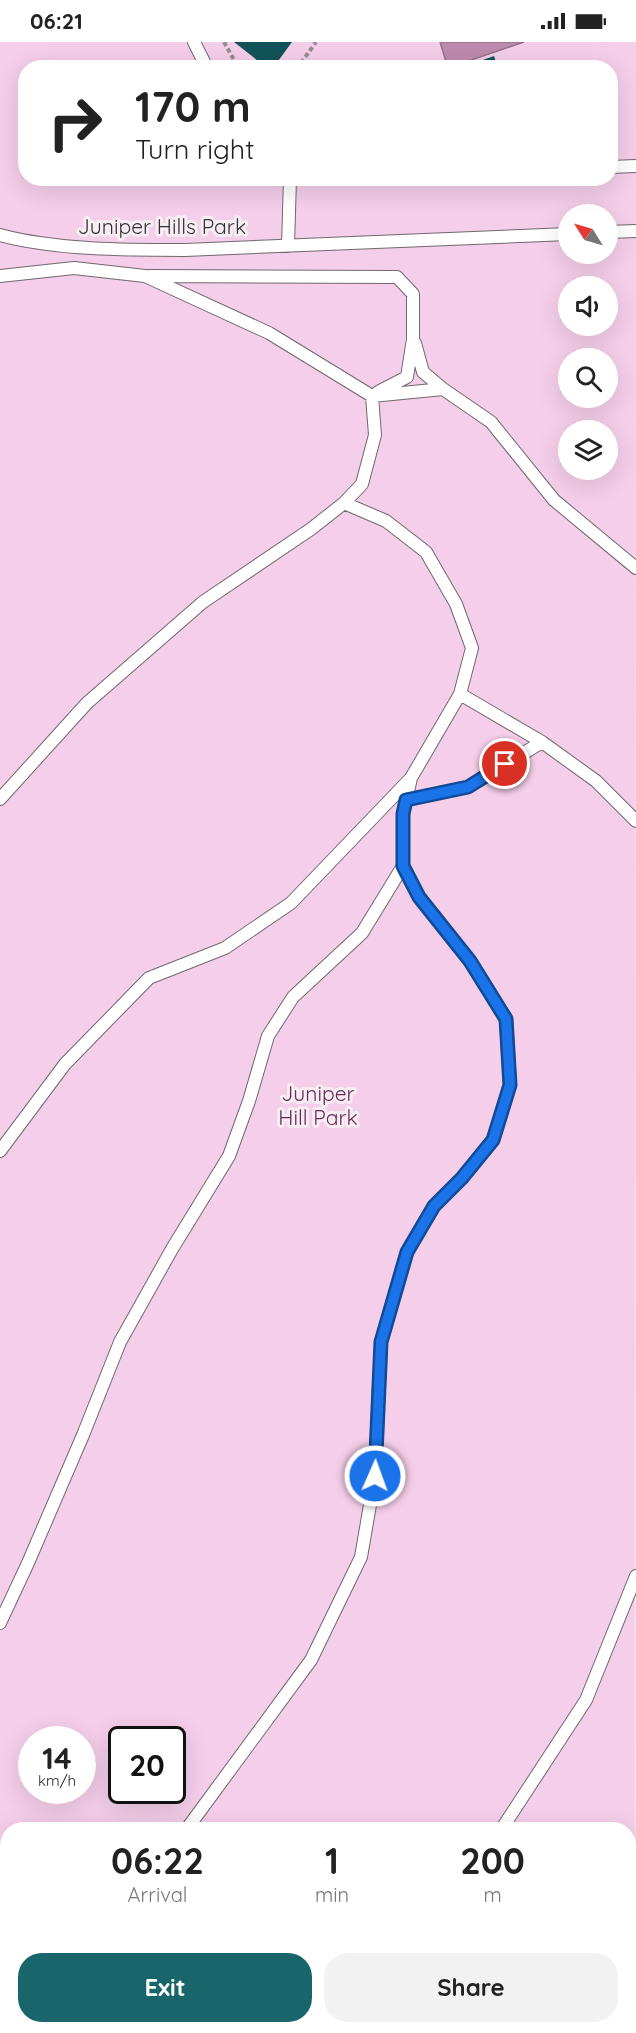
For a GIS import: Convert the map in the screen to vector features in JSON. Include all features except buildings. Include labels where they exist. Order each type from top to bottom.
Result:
[{"type":"lane","points":[[194,42],[203,60]]},
{"type":"lane","points":[[618,166],[636,166]]},
{"type":"lane","points":[[288,246],[290,186]]},
{"type":"lane","points":[[618,232],[636,231]]},
{"type":"lane","name":"Juniper Hills Park","points":[[0,235],[48,244],[138,250],[558,234]]},
{"type":"lane","points":[[0,276],[74,268],[145,276],[397,276],[413,294],[413,339],[407,377],[372,396]]},
{"type":"lane","points":[[145,276],[269,333],[372,396],[443,389]]},
{"type":"lane","points":[[413,339],[423,372],[443,389],[491,422],[554,500],[636,568]]},
{"type":"lane","points":[[0,799],[87,703],[203,602],[311,529],[344,503],[362,484],[375,435],[372,396]]},
{"type":"lane","points":[[0,1151],[65,1064],[149,978],[225,948],[291,903],[411,778],[460,694],[472,648],[456,604],[426,552],[386,521],[344,503]]},
{"type":"lane","points":[[460,694],[542,742],[596,781],[636,821]]},
{"type":"lane","points":[[406,800],[468,787],[542,742]]},
{"type":"lane","points":[[192,1822],[311,1660],[361,1557],[375,1476],[381,1342],[407,1252],[434,1206],[462,1178],[493,1140],[510,1085],[506,1019],[470,961],[419,897],[403,866],[403,814],[411,778]]},
{"type":"lane","points":[[0,1623],[79,1446],[120,1342],[172,1249],[229,1156],[249,1101],[268,1036],[293,997],[362,933],[403,866]]},
{"type":"lane","points":[[506,1822],[586,1700],[636,1576]]},
{"type":"path","points":[[224,42],[234,60]]},
{"type":"path","points":[[303,60],[316,42]]},
{"type":"green space","name":"Juniper Hill Park","points":[[0,42],[636,42],[635,1822],[0,1822]]},
{"type":"shaded area","points":[[440,42],[524,42],[471,60],[446,60]]},
{"type":"route","points":[[375,1476],[381,1342],[407,1252],[434,1206],[462,1178],[493,1140],[510,1085],[506,1019],[470,961],[419,897],[403,866],[403,814],[406,800],[468,787],[505,764]]}]
